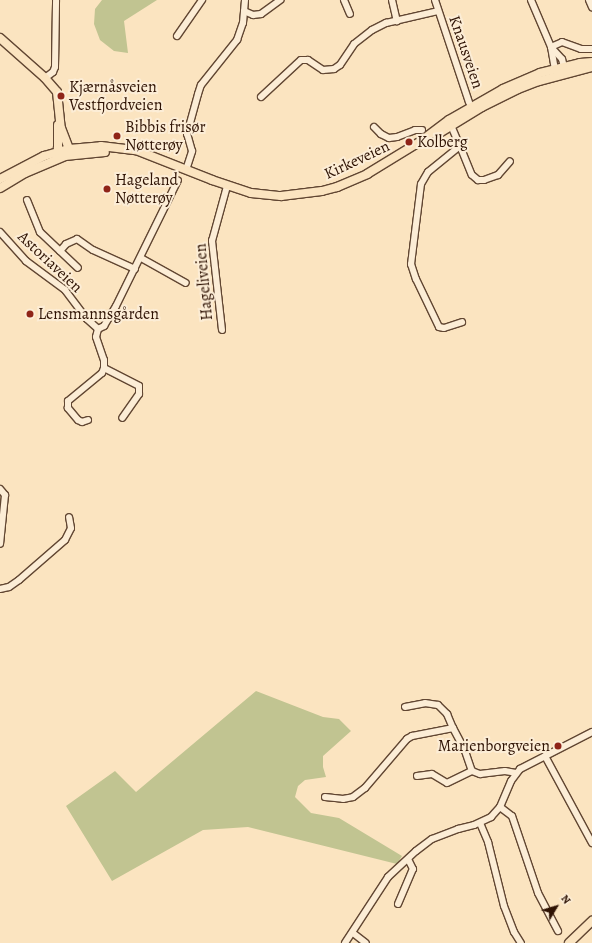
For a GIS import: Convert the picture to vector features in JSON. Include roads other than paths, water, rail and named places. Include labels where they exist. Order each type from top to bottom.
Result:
[{"type":"main road","points":[[0,38],[46,78],[57,92],[64,152]]},
{"type":"main road","name":"Kirkeveien","points":[[0,179],[30,162],[64,152],[92,146],[113,147],[136,150],[226,186],[251,193],[269,196],[302,195],[322,191],[367,174],[450,123],[560,70],[592,62]]},
{"type":"main road","name":"Kirkeveien","points":[[560,70],[592,67]]},
{"type":"main road","name":"Kirkeveien","points":[[0,188],[64,152]]},
{"type":"main road","points":[[569,943],[592,921]]},
{"type":"street","points":[[46,78],[53,72],[55,67],[56,0]]},
{"type":"street","points":[[177,36],[202,0]]},
{"type":"street","points":[[186,170],[192,151],[187,134],[198,94],[202,85],[237,40],[242,30],[245,0]]},
{"type":"street","points":[[244,11],[258,15],[274,6],[280,0]]},
{"type":"street","points":[[344,0],[350,14]]},
{"type":"street","points":[[392,0],[398,21]]},
{"type":"street","name":"Knausveien","points":[[435,0],[469,102]]},
{"type":"street","points":[[531,0],[560,70]]},
{"type":"street","points":[[589,0],[592,7]]},
{"type":"street","name":"Knausveien","points":[[261,97],[301,60],[308,60],[323,70],[334,69],[340,64],[351,47],[364,35],[378,26],[438,11]]},
{"type":"street","points":[[551,47],[562,42],[582,48],[592,49]]},
{"type":"street","points":[[551,47],[559,54],[560,70]]},
{"type":"street","points":[[450,123],[472,175],[478,180],[484,180],[498,175],[510,161]]},
{"type":"street","name":"Kirkeveien","points":[[374,127],[381,134],[389,138],[397,137],[415,130],[422,130]]},
{"type":"street","points":[[460,146],[440,161],[423,180],[419,191],[411,264],[416,279],[439,326],[444,328],[462,322]]},
{"type":"street","points":[[88,420],[82,422],[78,420],[68,408],[68,401],[102,373],[104,368],[104,360],[96,337],[98,329],[107,322],[141,258],[178,180]]},
{"type":"street","name":"Hageliveien","points":[[222,330],[212,241],[226,186]]},
{"type":"street","points":[[27,200],[40,232],[68,261],[78,268]]},
{"type":"street","name":"Astoriaveien","points":[[0,232],[26,261],[65,290],[82,312],[98,329]]},
{"type":"street","points":[[60,251],[66,244],[77,239],[93,250],[135,269]]},
{"type":"street","points":[[141,258],[186,283]]},
{"type":"street","points":[[104,368],[110,373],[132,382],[140,389],[139,394],[122,418]]},
{"type":"street","points":[[0,489],[5,495],[0,544]]},
{"type":"street","points":[[0,590],[9,587],[19,580],[65,540],[71,528],[69,517]]},
{"type":"street","points":[[405,707],[425,703],[438,704],[447,714],[465,750],[472,771]]},
{"type":"street","points":[[326,797],[343,800],[353,797],[365,788],[407,739],[418,735],[453,728]]},
{"type":"street","points":[[345,943],[353,933],[382,885],[408,859],[432,839],[480,823],[491,817],[500,807],[516,773],[592,732]]},
{"type":"street","points":[[545,756],[592,843]]},
{"type":"street","points":[[417,776],[432,774],[447,783],[472,771],[480,774],[505,771],[516,773]]},
{"type":"street","points":[[500,807],[512,816],[538,893],[558,931]]},
{"type":"street","points":[[480,823],[488,842],[504,906],[514,932],[521,943]]},
{"type":"street","points":[[398,904],[413,869],[408,859]]},
{"type":"street","points":[[353,933],[366,943]]},
{"type":"place","name":"Kjærnåsveien Vestfjordveien","points":[[61,96]]},
{"type":"place","name":"Bibbis frisør Nøtterøy","points":[[117,136]]},
{"type":"place","name":"Kolberg","points":[[409,142]]},
{"type":"place","name":"Hageland Nøtterøy","points":[[107,189]]},
{"type":"place","name":"Lensmannsgården","points":[[30,314]]},
{"type":"place","name":"Marienborgveien","points":[[558,746]]}]
